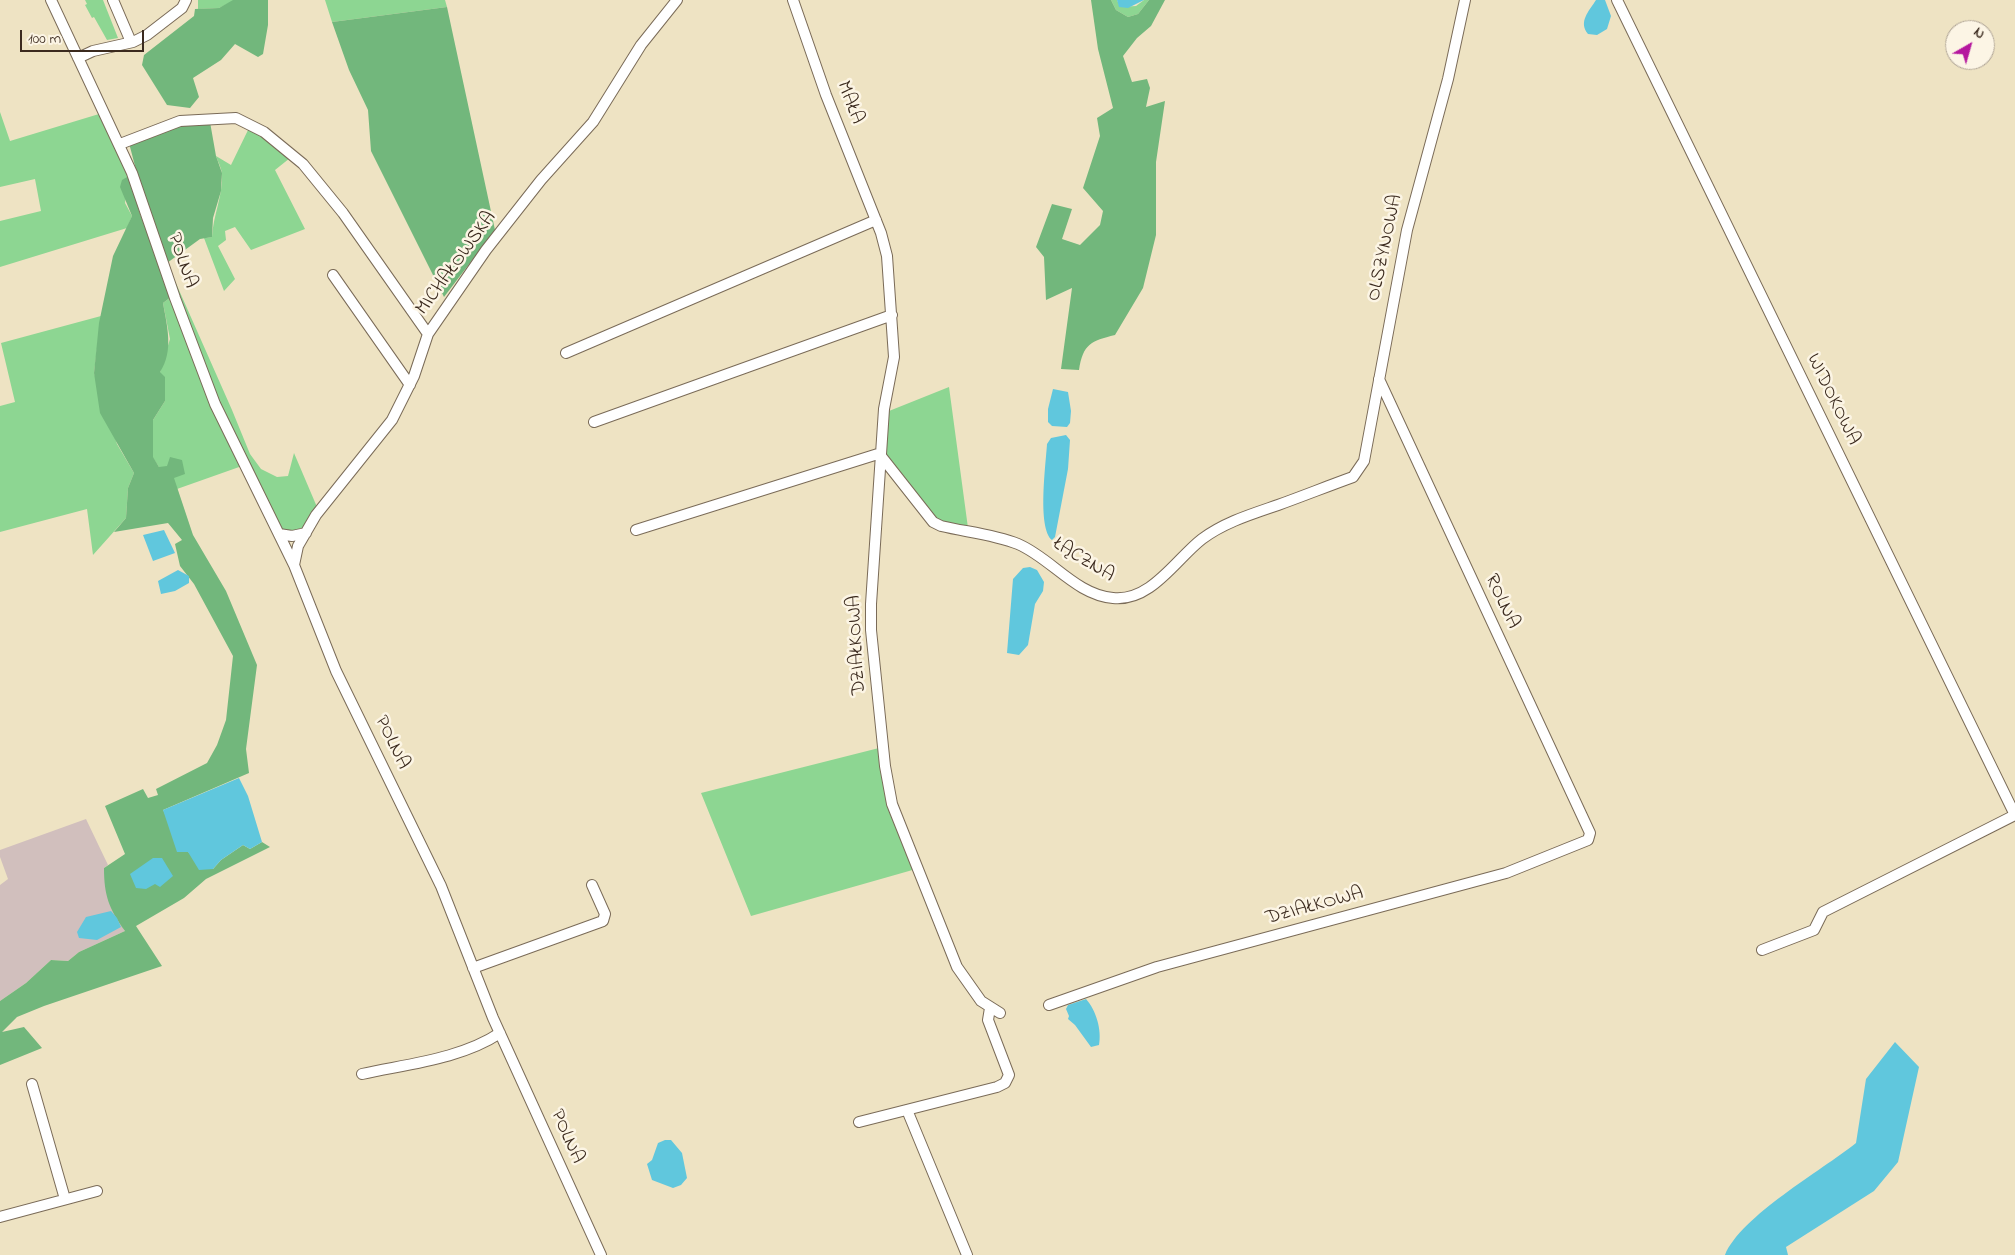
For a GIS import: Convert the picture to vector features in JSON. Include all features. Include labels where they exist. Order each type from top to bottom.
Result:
[{"type":"street","name":"POLNA","points":[[51,0],[120,144],[215,404],[294,565],[336,671],[441,886],[500,1033],[601,1255]]},
{"type":"street","points":[[113,0],[131,42]]},
{"type":"street","name":"MICHAŁOWSKA","points":[[294,565],[298,546],[316,515],[392,420],[410,384],[428,334],[486,250],[541,180],[593,122],[641,45],[677,0]]},
{"type":"street","name":"MAŁA","points":[[793,0],[826,95],[876,219]]},
{"type":"street","name":"OLSZYNOWA","points":[[1358,472],[1364,461],[1414,196],[1448,79],[1464,0]]},
{"type":"street","name":"WIDOKOWA","points":[[1617,0],[2015,815]]},
{"type":"street","points":[[78,58],[93,51],[131,42],[147,35],[183,2]]},
{"type":"street","points":[[120,144],[180,121],[236,118],[264,132],[304,164],[343,213],[428,334]]},
{"type":"street","points":[[566,353],[876,219]]},
{"type":"street","name":"DZIAŁKOWA","points":[[876,219],[887,256],[894,357],[884,409],[871,604],[871,630],[885,766],[892,804],[957,967],[968,986],[990,1008],[1000,1013]]},
{"type":"street","points":[[333,275],[410,384]]},
{"type":"street","points":[[594,422],[892,315]]},
{"type":"street","name":"ROLNA","points":[[1378,379],[1590,833],[1588,840]]},
{"type":"street","points":[[636,530],[881,454]]},
{"type":"street","name":"ŁĄCZNA","points":[[881,454],[933,522],[941,526],[1019,544],[1041,556],[1061,573],[1097,595],[1114,599],[1130,597],[1150,588],[1201,540],[1227,524],[1353,477],[1358,472]]},
{"type":"street","points":[[279,534],[292,536],[306,533]]},
{"type":"street","points":[[1762,950],[1814,930],[1823,912],[2015,815]]},
{"type":"street","name":"DZIAŁKOWA","points":[[1050,1005],[1157,967],[1506,873],[1588,840]]},
{"type":"street","points":[[473,968],[603,921],[605,914],[592,885]]},
{"type":"street","points":[[859,1122],[997,1087],[1005,1083],[1009,1075],[988,1020],[990,1008]]},
{"type":"street","points":[[362,1074],[459,1052],[483,1044],[500,1033]]},
{"type":"street","points":[[32,1084],[65,1199]]},
{"type":"street","points":[[907,1110],[967,1255]]},
{"type":"street","points":[[0,1217],[97,1191]]},
{"type":"shaded area","points":[[86,819],[108,865],[104,868],[121,925],[125,931],[79,952],[68,961],[51,960],[26,983],[0,1001],[0,885],[8,879],[0,857],[0,850]]},
{"type":"green space","points":[[85,0],[103,0],[118,38],[107,40],[94,17],[92,18],[85,5],[87,4]]},
{"type":"green space","points":[[198,0],[234,1],[219,8],[198,9]]},
{"type":"green space","points":[[233,0],[268,0],[268,25],[263,54],[258,57],[235,44],[221,60],[193,78],[199,97],[190,108],[167,105],[142,65],[144,55],[194,16],[195,9],[219,8]]},
{"type":"green space","points":[[325,0],[445,0],[447,7],[332,22]]},
{"type":"green space","points":[[1091,0],[1111,0],[1116,10],[1128,17],[1138,14],[1149,0],[1165,0],[1151,26],[1137,38],[1123,56],[1132,82],[1147,79],[1150,88],[1146,107],[1165,101],[1156,162],[1156,235],[1143,288],[1115,335],[1100,339],[1090,345],[1083,354],[1079,370],[1061,369],[1072,288],[1046,300],[1044,257],[1036,247],[1052,204],[1072,209],[1062,239],[1080,245],[1100,225],[1103,211],[1083,188],[1100,136],[1097,118],[1113,108],[1098,49]]},
{"type":"green space","points":[[1111,0],[1117,0],[1120,7],[1136,6],[1144,0],[1149,0],[1138,14],[1128,17],[1116,10]]},
{"type":"green space","points":[[447,7],[495,230],[444,297],[371,151],[368,110],[349,70],[332,22]]},
{"type":"green space","points":[[0,112],[10,141],[99,114],[129,176],[125,203],[132,216],[127,228],[0,267],[0,221],[41,211],[35,179],[0,187]]},
{"type":"green space","points":[[210,122],[216,156],[222,173],[221,191],[213,218],[212,237],[200,239],[167,263],[146,208],[129,143],[181,123]]},
{"type":"green space","points":[[249,128],[290,158],[275,170],[305,229],[251,250],[235,227],[225,231],[226,240],[218,246],[235,279],[224,291],[204,238],[212,237],[221,190],[222,173],[216,156],[231,165]]},
{"type":"green space","points":[[129,176],[139,211],[171,297],[163,303],[168,347],[167,356],[160,372],[165,377],[165,401],[153,420],[153,457],[159,467],[167,466],[170,457],[182,460],[185,474],[174,478],[193,535],[226,591],[257,665],[246,749],[249,773],[163,810],[188,852],[213,869],[221,860],[243,845],[250,849],[262,842],[270,847],[206,879],[184,898],[136,926],[162,966],[17,1017],[2,1032],[24,1027],[42,1048],[0,1065],[0,1001],[26,983],[51,960],[68,961],[79,952],[125,931],[111,909],[106,894],[104,868],[125,854],[105,806],[143,789],[148,798],[158,795],[156,789],[207,763],[217,745],[226,720],[233,656],[194,584],[180,566],[175,544],[182,540],[168,523],[114,532],[126,518],[128,488],[134,473],[100,413],[94,373],[99,323],[113,256],[132,216],[120,187],[122,180]]},
{"type":"green space","points":[[167,263],[250,454],[261,469],[277,477],[288,476],[294,453],[317,507],[305,527],[289,532],[280,529],[219,403]]},
{"type":"green space","points":[[171,297],[242,466],[177,489],[167,467],[159,467],[153,458],[153,420],[165,401],[160,372],[170,339],[163,303]]},
{"type":"green space","points":[[101,316],[94,373],[117,444],[134,473],[128,488],[126,518],[93,555],[87,509],[0,532],[0,406],[15,402],[1,343]]},
{"type":"green space","points":[[949,387],[968,528],[936,520],[884,455],[889,411]]},
{"type":"green space","points":[[879,748],[886,800],[916,869],[751,916],[701,793]]},
{"type":"water","points":[[1117,0],[1144,0],[1128,8],[1119,7]]},
{"type":"water","points":[[1596,0],[1605,0],[1611,16],[1607,29],[1597,35],[1588,34],[1584,25],[1588,12]]},
{"type":"water","points":[[1053,389],[1068,392],[1071,411],[1070,423],[1067,427],[1052,426],[1048,422],[1048,409]]},
{"type":"water","points":[[1066,435],[1070,440],[1068,469],[1055,537],[1052,540],[1047,533],[1044,509],[1047,444],[1051,438]]},
{"type":"water","points":[[164,530],[175,553],[153,561],[143,535]]},
{"type":"water","points":[[1030,567],[1037,570],[1044,582],[1043,591],[1035,604],[1028,645],[1019,655],[1007,653],[1013,579],[1023,568]]},
{"type":"water","points":[[178,570],[189,576],[189,583],[175,591],[161,594],[158,581]]},
{"type":"water","points":[[239,778],[248,796],[262,842],[250,849],[243,845],[221,860],[213,869],[199,870],[188,852],[177,852],[163,810]]},
{"type":"water","points":[[153,858],[162,858],[173,876],[160,887],[155,884],[146,889],[136,888],[130,874]]},
{"type":"water","points":[[111,911],[121,927],[97,940],[79,938],[77,932],[86,917]]},
{"type":"water","points":[[1086,999],[1095,1014],[1100,1033],[1099,1045],[1091,1047],[1075,1025],[1068,1019],[1069,1016],[1066,1009],[1068,1005]]},
{"type":"water","points":[[1895,1042],[1919,1067],[1898,1162],[1874,1191],[1786,1247],[1788,1255],[1725,1255],[1734,1240],[1747,1225],[1764,1210],[1856,1143],[1866,1079]]},
{"type":"water","points":[[671,1140],[682,1153],[687,1178],[681,1185],[673,1188],[652,1180],[647,1164],[652,1160],[658,1143]]}]
